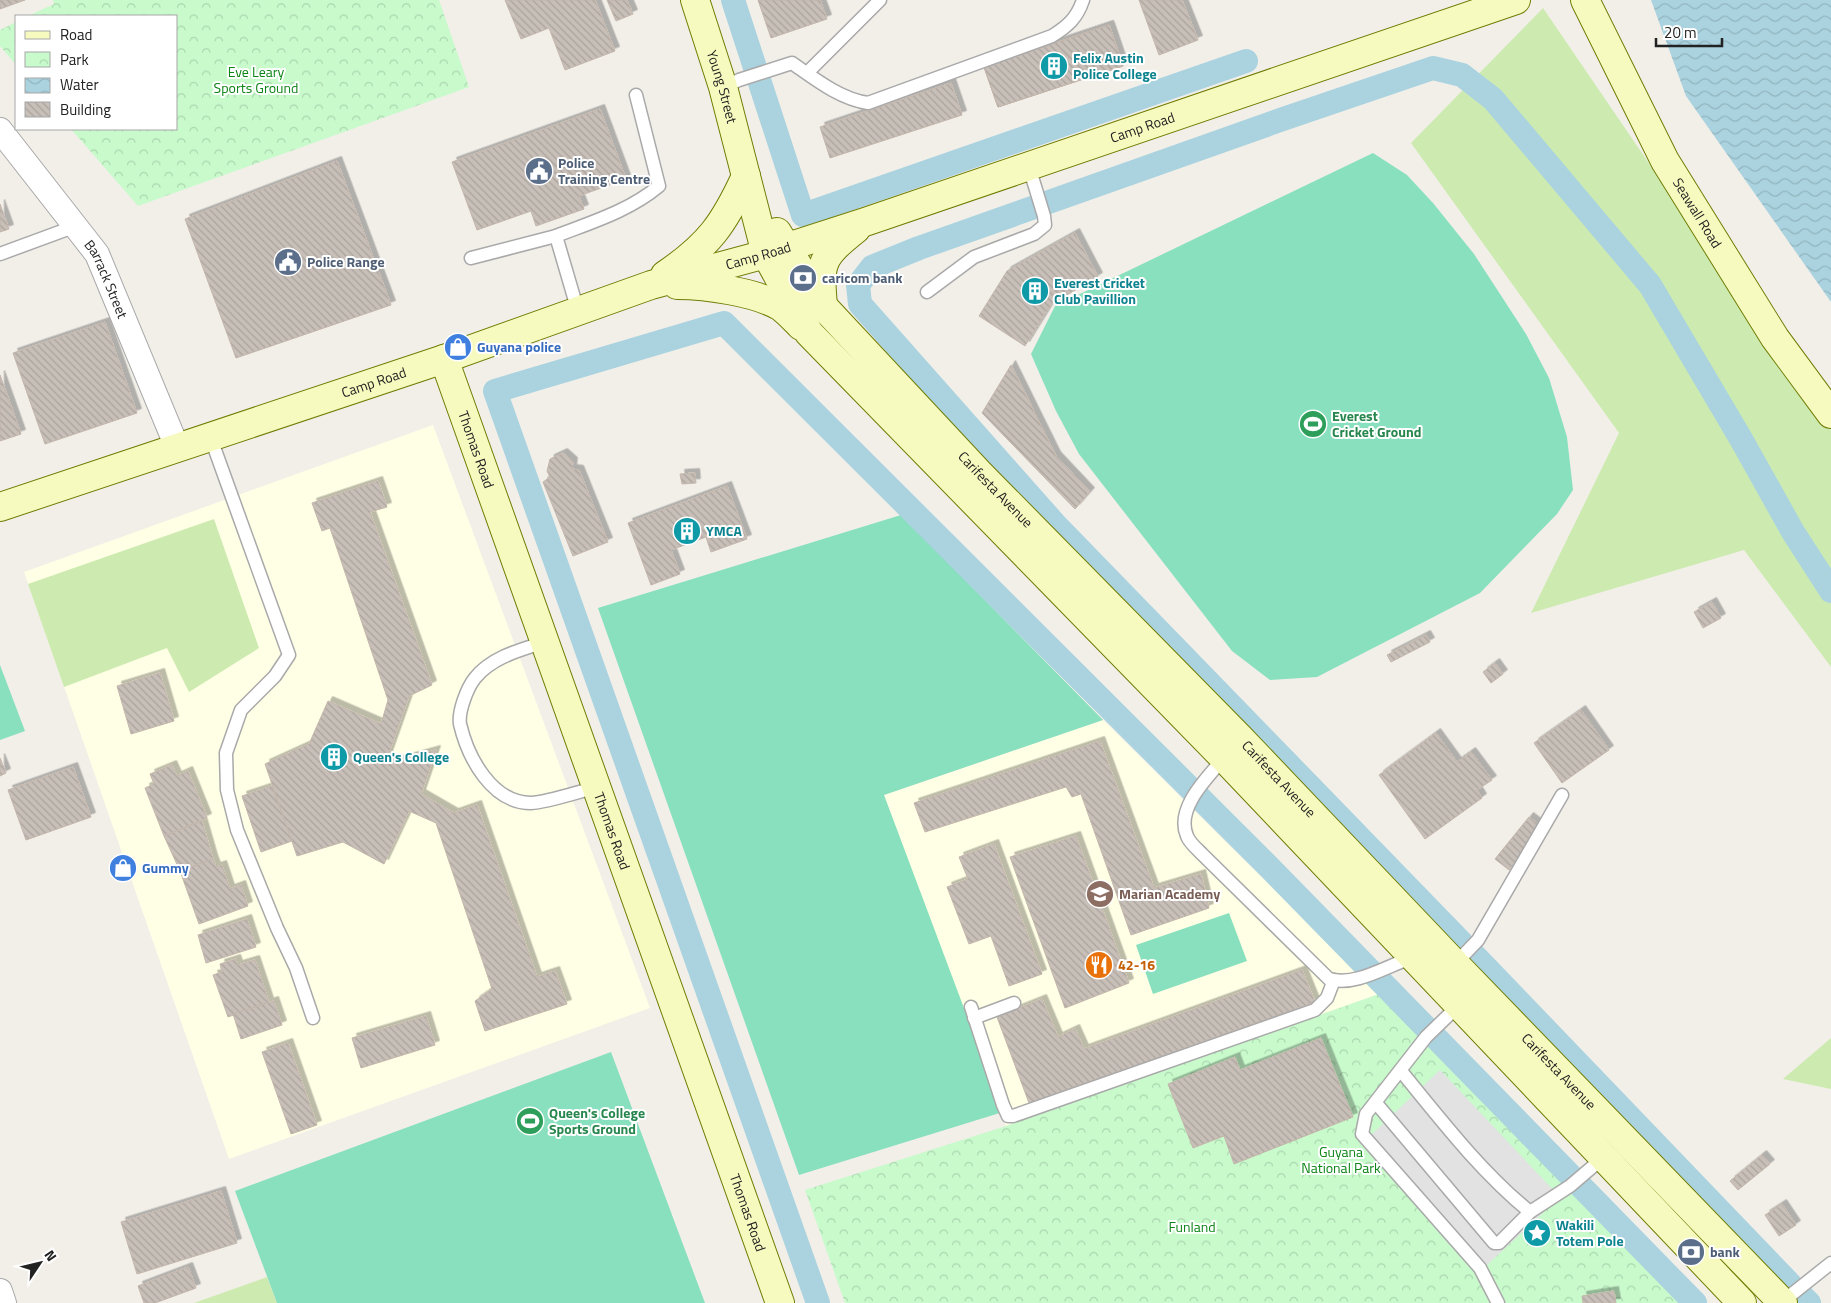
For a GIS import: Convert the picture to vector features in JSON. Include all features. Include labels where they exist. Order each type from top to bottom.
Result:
[{"type":"main road","name":"Young Street","points":[[696,0],[731,83],[746,176],[775,251]]},
{"type":"main road","name":"Camp Road","points":[[0,507],[444,359],[651,284],[775,251],[865,222],[1032,176],[1516,0]]},
{"type":"main road","name":"Seawall Road","points":[[1586,0],[1666,161],[1775,338],[1831,414]]},
{"type":"main road","points":[[651,284],[689,259],[718,228],[746,176]]},
{"type":"main road","points":[[823,306],[820,277],[828,253],[865,222]]},
{"type":"main road","name":"Carifesta Avenue","points":[[775,251],[823,306],[979,473],[1240,738],[1782,1303]]},
{"type":"main road","name":"Carifesta Avenue","points":[[775,251],[809,333],[1217,766],[1598,1162],[1742,1303]]},
{"type":"main road","points":[[651,284],[705,285],[752,297],[780,307],[809,333]]},
{"type":"main road","name":"Thomas Road","points":[[444,359],[598,787],[780,1303]]},
{"type":"street","name":"Barrack Street","points":[[0,130],[97,254],[177,447]]},
{"type":"street","points":[[0,1292],[4,1303]]},
{"type":"lane","points":[[807,73],[880,0]]},
{"type":"lane","points":[[731,83],[792,63],[842,95],[858,102],[868,103],[1052,36],[1068,25],[1079,14],[1084,0]]},
{"type":"lane","points":[[471,258],[556,236],[633,204],[659,186],[636,95]]},
{"type":"lane","points":[[927,292],[974,257],[1034,234],[1045,225],[1032,176]]},
{"type":"lane","points":[[0,254],[76,226]]},
{"type":"lane","points":[[556,236],[578,311]]},
{"type":"lane","points":[[210,436],[289,655],[275,676],[241,710],[226,753],[227,790],[237,830],[277,928],[296,968],[314,1018]]},
{"type":"lane","points":[[545,642],[509,653],[488,666],[474,679],[465,698],[460,723],[475,763],[492,787],[506,798],[531,803],[598,787]]},
{"type":"lane","points":[[1217,766],[1188,806],[1184,825],[1187,837],[1322,972],[1334,980],[1339,982],[1364,976],[1404,960]]},
{"type":"lane","points":[[1455,964],[1478,940],[1562,795]]},
{"type":"lane","points":[[1014,1003],[972,1013],[1008,1116],[1013,1116],[1315,1010],[1327,998],[1334,980]]},
{"type":"lane","points":[[1453,1011],[1426,1037],[1401,1072],[1366,1114],[1362,1134],[1480,1268],[1498,1303]]},
{"type":"lane","points":[[1401,1072],[1488,1172],[1530,1212]]},
{"type":"lane","points":[[1376,1103],[1494,1243],[1499,1243],[1530,1212],[1570,1186],[1598,1162]]},
{"type":"lane","points":[[1782,1303],[1831,1263]]},
{"type":"shaded area","points":[[433,425],[650,1008],[229,1159],[24,572]]},
{"type":"shaded area","name":"Marian Academy","points":[[1103,720],[1379,994],[1006,1126],[884,795]]},
{"type":"shaded area","points":[[1440,1070],[1560,1197],[1487,1265],[1368,1138]]},
{"type":"green space","name":"Eve Leary Sports Ground","points":[[53,0],[439,0],[469,87],[138,206],[72,130],[178,130],[178,15],[30,15],[54,4]]},
{"type":"green space","points":[[1543,8],[1831,430],[1831,667],[1744,550],[1531,613],[1619,433],[1411,143]]},
{"type":"green space","points":[[15,22],[15,64],[0,46],[0,30]]},
{"type":"green space","name":"Everest Cricket Ground","points":[[1373,153],[1407,175],[1433,203],[1474,254],[1526,334],[1549,378],[1567,437],[1573,490],[1557,514],[1480,593],[1317,677],[1270,680],[1232,651],[1079,454],[1056,411],[1031,354],[1055,306]]},
{"type":"green space","points":[[901,515],[1103,720],[884,795],[1003,1112],[799,1175],[598,608]]},
{"type":"green space","points":[[214,519],[259,648],[189,692],[167,648],[64,687],[28,584]]},
{"type":"green space","points":[[0,665],[25,731],[0,740]]},
{"type":"green space","points":[[1229,913],[1247,961],[1153,994],[1136,945]]},
{"type":"green space","name":"Guyana National Park","points":[[1379,994],[1683,1303],[845,1303],[805,1190],[1006,1126]]},
{"type":"green space","points":[[1831,1038],[1831,1089],[1783,1079]]},
{"type":"green space","name":"Queen's College Sports Ground","points":[[611,1052],[705,1303],[277,1303],[235,1191]]},
{"type":"green space","points":[[267,1277],[277,1303],[194,1303]]},
{"type":"water","points":[[1651,0],[1831,0],[1831,302],[1686,96]]},
{"type":"building","points":[[0,0],[25,0],[0,9]]},
{"type":"building","points":[[505,0],[595,0],[615,51],[565,70],[549,28],[521,39]]},
{"type":"building","points":[[607,0],[627,0],[633,14],[616,21]]},
{"type":"building","points":[[758,0],[820,0],[827,19],[771,38]]},
{"type":"building","points":[[1139,0],[1182,0],[1198,40],[1159,55]]},
{"type":"building","name":"Felix Austin Police College","points":[[1109,25],[1123,66],[998,107],[984,67]]},
{"type":"building","name":"Felix Austin Police College","points":[[1109,25],[1123,66],[998,107],[984,67]]},
{"type":"building","name":"Felix Austin Police College","points":[[1109,25],[1123,66],[998,107],[984,67]]},
{"type":"building","points":[[951,83],[962,115],[830,158],[820,127]]},
{"type":"building","name":"Police Training Centre","points":[[600,109],[626,179],[579,196],[584,209],[536,226],[531,211],[477,230],[452,162]]},
{"type":"building","name":"Police Range","points":[[337,161],[391,305],[236,358],[185,219]]},
{"type":"building","points":[[0,204],[9,229],[0,232]]},
{"type":"building","name":"Everest Cricket Club Pavillion","points":[[1075,233],[1098,277],[1051,304],[1025,346],[979,316],[1007,271]]},
{"type":"building","points":[[105,322],[137,413],[45,444],[13,353]]},
{"type":"building","points":[[1011,365],[1056,456],[1090,492],[1075,509],[982,413]]},
{"type":"building","points":[[0,375],[21,434],[0,441]]},
{"type":"building","points":[[563,453],[573,462],[572,469],[579,470],[608,542],[573,556],[543,482],[550,477],[547,471],[550,459]]},
{"type":"building","points":[[695,473],[696,483],[682,484],[680,474]]},
{"type":"building","name":"Queen's College","points":[[378,481],[387,507],[370,512],[432,685],[409,696],[385,764],[436,750],[421,794],[454,813],[477,805],[537,977],[555,971],[567,1004],[485,1031],[475,1001],[492,989],[436,823],[409,811],[384,864],[343,842],[297,856],[265,764],[309,744],[328,701],[381,724],[388,700],[330,528],[322,531],[312,503]]},
{"type":"building","name":"YMCA","points":[[727,486],[747,539],[711,552],[706,537],[671,550],[680,574],[651,585],[628,523]]},
{"type":"building","points":[[1712,602],[1721,618],[1703,628],[1694,612]]},
{"type":"building","points":[[1426,635],[1430,642],[1391,662],[1387,655]]},
{"type":"building","points":[[1495,663],[1503,674],[1491,683],[1483,672]]},
{"type":"building","points":[[160,673],[174,721],[131,734],[117,686]]},
{"type":"building","points":[[1581,710],[1609,750],[1562,783],[1534,743]]},
{"type":"building","points":[[1436,733],[1457,762],[1471,752],[1492,780],[1477,790],[1482,798],[1425,839],[1379,775]]},
{"type":"building","points":[[1100,741],[1154,888],[1201,874],[1209,908],[1131,935],[1081,794],[1072,797],[1066,787],[925,832],[914,803]]},
{"type":"building","points":[[0,758],[6,773],[0,776]]},
{"type":"building","points":[[172,765],[177,776],[188,771],[207,818],[164,836],[145,788],[154,784],[150,774]]},
{"type":"building","points":[[73,767],[91,817],[26,840],[8,790]]},
{"type":"building","points":[[272,786],[292,841],[261,852],[242,796]]},
{"type":"building","points":[[1529,817],[1542,827],[1509,870],[1495,859]]},
{"type":"building","points":[[202,821],[213,859],[180,871],[164,836]]},
{"type":"building","name":"Marian Academy","points":[[1076,836],[1129,983],[1065,1008],[1010,857]]},
{"type":"building","points":[[994,844],[1042,974],[1009,986],[991,936],[969,944],[947,887],[968,879],[959,857]]},
{"type":"building","points":[[213,859],[216,867],[222,865],[230,889],[241,885],[248,906],[199,924],[180,871]]},
{"type":"building","points":[[247,919],[256,947],[206,963],[198,935]]},
{"type":"building","points":[[236,959],[238,965],[255,960],[269,1002],[228,1017],[213,975],[222,972],[220,964]]},
{"type":"building","points":[[1302,970],[1315,1002],[1029,1103],[997,1017],[1042,999],[1058,1037],[1075,1029],[1084,1049]]},
{"type":"building","points":[[274,1001],[282,1025],[241,1039],[233,1014]]},
{"type":"building","points":[[426,1016],[435,1045],[361,1068],[352,1038]]},
{"type":"building","points":[[1321,1038],[1353,1117],[1234,1164],[1224,1136],[1193,1148],[1168,1084],[1235,1057],[1240,1070]]},
{"type":"building","points":[[288,1043],[317,1125],[291,1134],[262,1052]]},
{"type":"building","points":[[1762,1155],[1770,1164],[1738,1190],[1730,1181]]},
{"type":"building","points":[[221,1191],[237,1243],[137,1274],[121,1222]]},
{"type":"building","points":[[1782,1204],[1796,1225],[1779,1236],[1765,1215]]},
{"type":"building","points":[[188,1267],[196,1288],[155,1303],[144,1303],[138,1286]]},
{"type":"building","points":[[1614,1291],[1616,1303],[1583,1303],[1582,1296]]},
{"type":"waterway","points":[[733,0],[803,215],[1246,61]]},
{"type":"waterway","points":[[1461,942],[1054,523],[860,304],[858,285],[872,267],[919,248],[1433,68],[1462,75],[1493,99],[1650,285],[1741,439],[1793,532],[1831,591]]},
{"type":"waterway","points":[[818,1303],[495,391],[724,323],[1270,868],[1695,1303]]},
{"type":"waterway","points":[[1474,955],[1790,1284]]},
{"type":"waterway","points":[[1803,1297],[1809,1303]]},
{"type":"place","name":"Felix Austin Police College","points":[[1054,66]]},
{"type":"place","name":"Police Training Centre","points":[[539,171]]},
{"type":"place","name":"Police Range","points":[[288,262]]},
{"type":"place","name":"caricom bank","points":[[803,278]]},
{"type":"place","name":"Everest Cricket Club Pavillion","points":[[1035,291]]},
{"type":"place","name":"Guyana police","points":[[458,347]]},
{"type":"place","name":"Everest Cricket Ground","points":[[1313,424]]},
{"type":"place","name":"YMCA","points":[[687,531]]},
{"type":"place","name":"Queen's College","points":[[334,757]]},
{"type":"place","name":"Gummy","points":[[123,868]]},
{"type":"place","name":"Marian Academy","points":[[1100,894]]},
{"type":"place","name":"42-16","points":[[1099,965]]},
{"type":"place","name":"Queen's College Sports Ground","points":[[530,1121]]},
{"type":"place","name":"Wakili Totem Pole","points":[[1537,1233]]},
{"type":"place","name":"bank","points":[[1691,1252]]},
{"type":"park label","name":"Funland","points":[[1192,1227]]}]
